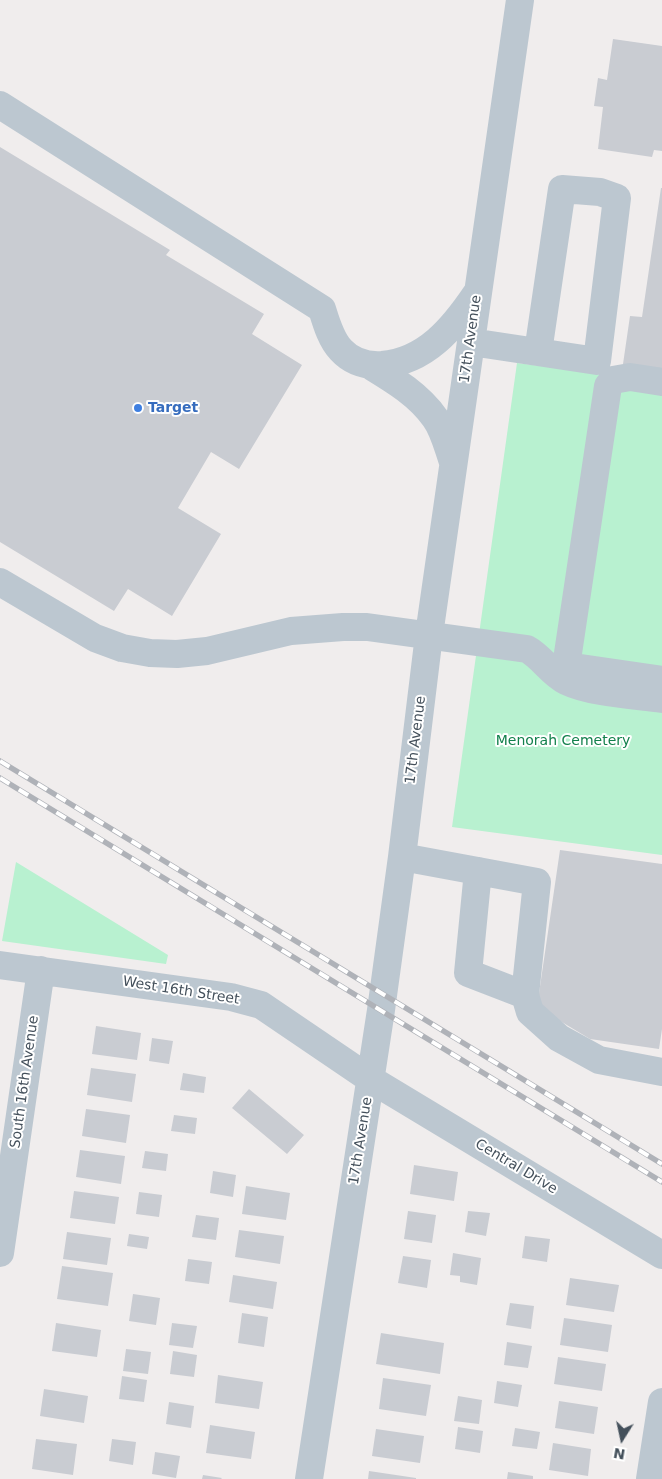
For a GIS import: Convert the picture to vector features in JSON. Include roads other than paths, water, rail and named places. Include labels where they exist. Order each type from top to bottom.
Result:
[{"type":"street","name":"17th Avenue","points":[[309,1479],[402,856],[429,635],[520,0]]},
{"type":"street","points":[[0,105],[322,309],[333,338],[340,350],[356,362],[371,366],[404,386],[436,418],[454,463]]},
{"type":"street","points":[[471,342],[538,352],[597,360],[617,198],[600,192],[562,189],[538,352]]},
{"type":"street","points":[[371,366],[403,361],[416,356],[430,347],[462,314],[478,291]]},
{"type":"street","points":[[558,670],[608,386],[613,380],[630,377],[662,382]]},
{"type":"street","points":[[0,582],[95,638],[122,648],[150,653],[177,654],[207,651],[291,631],[343,627],[376,628],[522,647],[592,689],[662,699]]},
{"type":"street","points":[[558,670],[662,680]]},
{"type":"street","points":[[402,856],[537,882],[525,995],[530,1012],[560,1038],[598,1060],[662,1072]]},
{"type":"street","points":[[478,871],[468,974],[525,995]]},
{"type":"street","name":"West 16th Street","points":[[0,965],[231,997],[260,1005],[370,1078]]},
{"type":"street","name":"South 16th Avenue","points":[[0,1253],[41,970]]},
{"type":"street","name":"Central Drive","points":[[370,1078],[662,1255]]},
{"type":"street","points":[[650,1479],[662,1402]]},
{"type":"railway","points":[[0,761],[662,1164]]},
{"type":"railway","points":[[0,778],[662,1182]]},
{"type":"place","name":"Target","points":[[138,408]]},
{"type":"park label","name":"Menorah Cemetery","points":[[563,741]]}]
